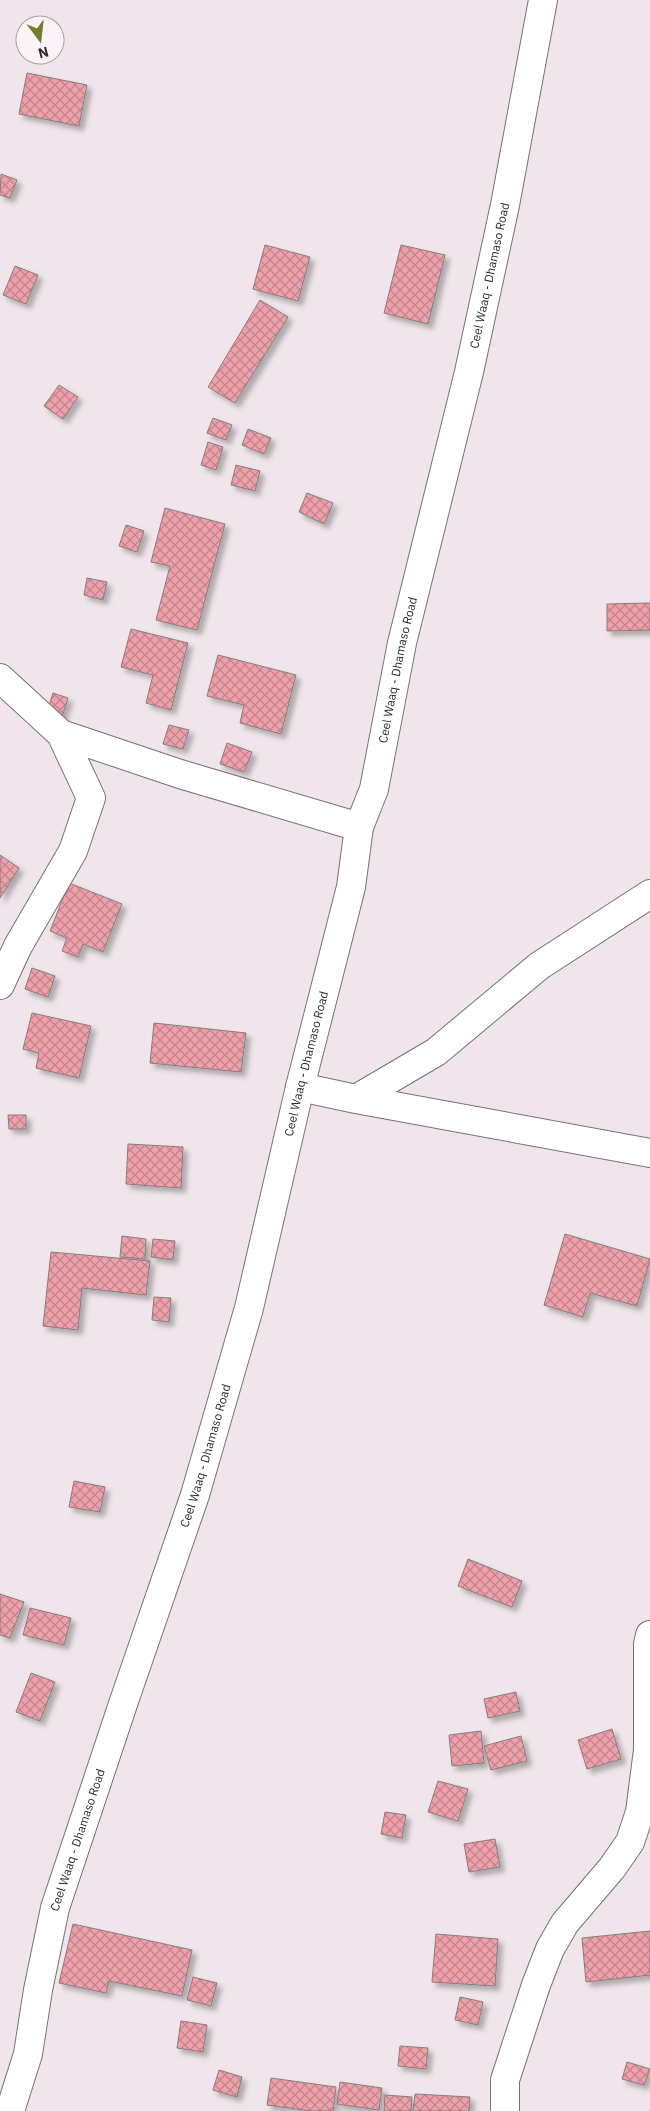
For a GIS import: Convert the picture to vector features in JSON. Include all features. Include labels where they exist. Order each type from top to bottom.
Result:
[{"type":"main road","name":"Ceel Waaq - Dhamaso Road","points":[[10,2111],[28,2054],[38,1990],[55,1908],[122,1704],[195,1495],[249,1308],[300,1087],[351,887],[359,827],[374,788],[402,643],[469,372],[505,205],[543,0]]},
{"type":"main road","points":[[0,678],[61,734],[91,798],[73,851],[18,946],[0,985]]},
{"type":"main road","points":[[61,734],[180,774],[359,827]]},
{"type":"main road","points":[[356,1099],[436,1052],[539,966],[650,894]]},
{"type":"main road","points":[[300,1087],[650,1154]]},
{"type":"main road","points":[[505,2111],[504,2080],[550,1949],[565,1922],[612,1868],[630,1842],[640,1812],[649,1750],[648,1644],[650,1634]]},
{"type":"building","points":[[27,73],[87,85],[79,126],[19,114]]},
{"type":"building","points":[[1,174],[17,180],[10,198],[0,195]]},
{"type":"building","points":[[265,245],[310,257],[298,301],[253,289]]},
{"type":"building","points":[[401,245],[445,255],[428,324],[384,313]]},
{"type":"building","points":[[15,266],[38,275],[26,304],[3,295]]},
{"type":"building","points":[[260,300],[288,317],[235,403],[208,387]]},
{"type":"building","points":[[59,385],[78,397],[63,419],[44,406]]},
{"type":"building","points":[[213,418],[232,425],[226,440],[207,433]]},
{"type":"building","points":[[248,429],[271,438],[264,454],[242,445]]},
{"type":"building","points":[[208,442],[223,447],[216,470],[201,465]]},
{"type":"building","points":[[236,465],[260,471],[255,491],[231,485]]},
{"type":"building","points":[[307,493],[333,503],[324,524],[299,512]]},
{"type":"building","points":[[165,508],[225,524],[197,630],[156,620],[170,566],[151,562]]},
{"type":"building","points":[[126,525],[144,531],[137,552],[119,546]]},
{"type":"building","points":[[87,578],[107,582],[103,600],[84,595]]},
{"type":"building","points":[[650,603],[650,630],[607,631],[607,604]]},
{"type":"building","points":[[131,629],[188,643],[171,710],[146,703],[153,675],[121,667]]},
{"type":"building","points":[[218,655],[296,675],[281,734],[240,723],[244,705],[207,696]]},
{"type":"building","points":[[53,693],[68,698],[61,720],[46,715]]},
{"type":"building","points":[[169,725],[189,730],[183,749],[163,744]]},
{"type":"building","points":[[227,743],[252,752],[244,772],[220,764]]},
{"type":"building","points":[[0,855],[19,868],[0,898]]},
{"type":"building","points":[[69,883],[122,904],[103,952],[83,944],[78,957],[62,951],[67,938],[50,931]]},
{"type":"building","points":[[32,968],[55,976],[48,997],[25,989]]},
{"type":"building","points":[[32,1013],[91,1026],[79,1078],[36,1068],[39,1053],[23,1049]]},
{"type":"building","points":[[154,1023],[246,1033],[241,1072],[150,1063]]},
{"type":"building","points":[[8,1115],[26,1115],[26,1129],[9,1129]]},
{"type":"building","points":[[128,1144],[183,1147],[181,1188],[126,1184]]},
{"type":"building","points":[[565,1234],[650,1259],[637,1306],[590,1293],[583,1317],[544,1305]]},
{"type":"building","points":[[122,1236],[146,1239],[145,1259],[120,1257]]},
{"type":"building","points":[[153,1239],[175,1241],[173,1260],[151,1257]]},
{"type":"building","points":[[51,1252],[150,1261],[146,1295],[82,1288],[78,1330],[43,1326]]},
{"type":"building","points":[[154,1297],[171,1298],[169,1322],[152,1320]]},
{"type":"building","points":[[74,1481],[105,1487],[100,1512],[69,1507]]},
{"type":"building","points":[[468,1559],[522,1581],[512,1607],[458,1586]]},
{"type":"building","points":[[0,1594],[24,1602],[10,1638],[0,1635]]},
{"type":"building","points":[[30,1608],[71,1618],[64,1645],[23,1635]]},
{"type":"building","points":[[31,1673],[55,1682],[40,1721],[16,1712]]},
{"type":"building","points":[[516,1692],[520,1711],[488,1718],[484,1699]]},
{"type":"building","points":[[612,1729],[621,1759],[587,1769],[578,1740]]},
{"type":"building","points":[[481,1731],[484,1763],[452,1766],[449,1735]]},
{"type":"building","points":[[521,1736],[527,1761],[491,1770],[484,1746]]},
{"type":"building","points":[[438,1781],[468,1789],[458,1821],[428,1812]]},
{"type":"building","points":[[385,1812],[406,1815],[402,1838],[381,1834]]},
{"type":"building","points":[[495,1839],[500,1867],[469,1872],[464,1844]]},
{"type":"building","points":[[73,1924],[192,1950],[182,1996],[109,1981],[106,1993],[59,1983]]},
{"type":"building","points":[[650,1931],[650,1975],[586,1982],[582,1938]]},
{"type":"building","points":[[436,1934],[498,1939],[495,1986],[432,1982]]},
{"type":"building","points":[[193,1977],[217,1983],[211,2006],[187,2000]]},
{"type":"building","points":[[460,1997],[483,2002],[478,2025],[455,2020]]},
{"type":"building","points":[[181,2021],[207,2025],[203,2052],[177,2048]]},
{"type":"building","points":[[400,2046],[428,2048],[426,2069],[398,2066]]},
{"type":"building","points":[[627,2062],[650,2069],[644,2085],[622,2079]]},
{"type":"building","points":[[219,2070],[242,2077],[237,2097],[213,2090]]},
{"type":"building","points":[[271,2078],[336,2087],[333,2111],[312,2111],[267,2105]]},
{"type":"building","points":[[340,2082],[382,2088],[379,2110],[337,2104]]},
{"type":"building","points":[[415,2094],[470,2097],[469,2111],[413,2111]]},
{"type":"building","points":[[385,2095],[412,2097],[411,2111],[384,2111]]}]
